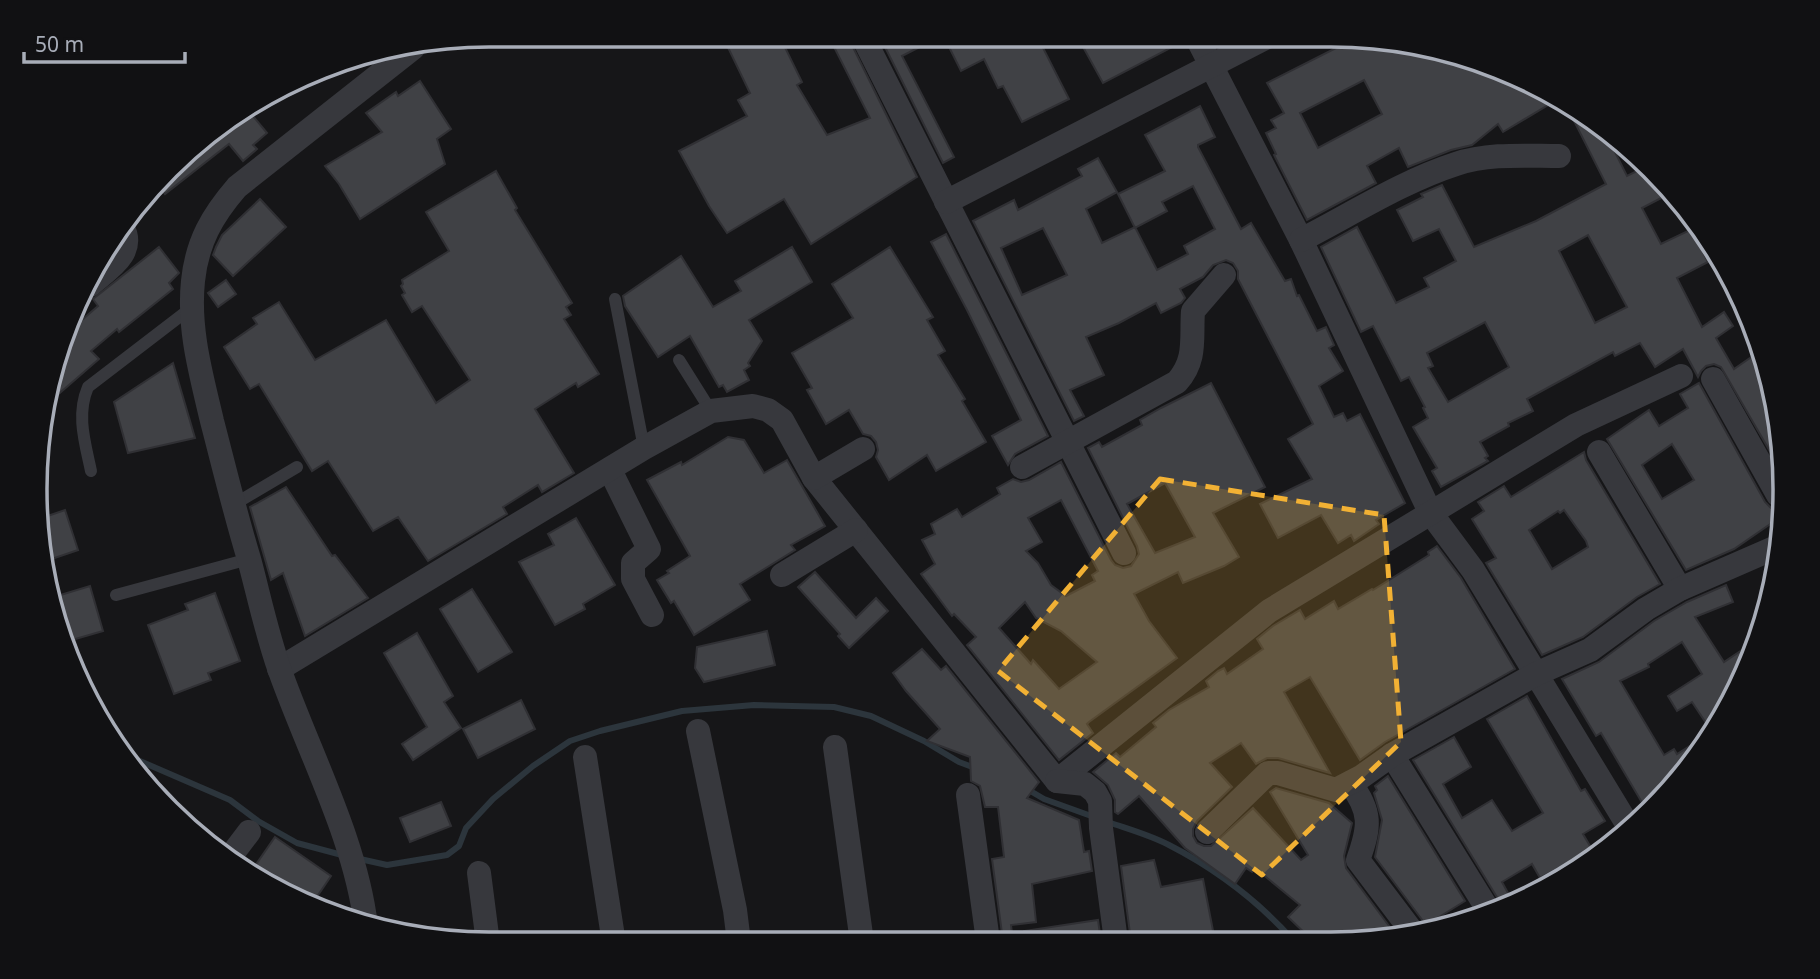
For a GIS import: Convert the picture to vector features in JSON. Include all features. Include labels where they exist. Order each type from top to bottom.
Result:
[{"type":"street","points":[[868,47],[1124,553]]},
{"type":"street","points":[[1202,47],[1300,240],[1430,512],[1473,570],[1625,820]]},
{"type":"street","points":[[946,202],[1248,47]]},
{"type":"street","points":[[364,914],[362,893],[347,847],[279,669],[233,505],[195,349],[191,308],[199,248],[217,211],[237,187],[403,56]]},
{"type":"street","points":[[1300,240],[1416,181],[1457,164],[1497,157],[1559,156]]},
{"type":"street","points":[[105,271],[124,254],[126,238]]},
{"type":"street","points":[[1022,467],[1177,382],[1186,372],[1194,348],[1193,311],[1224,275]]},
{"type":"street","points":[[1057,781],[1269,611],[1576,425],[1681,376]]},
{"type":"street","points":[[1713,379],[1773,486]]},
{"type":"street","points":[[279,669],[644,448],[711,411],[753,406],[768,410],[782,420],[814,478],[1057,781],[1084,784],[1095,792],[1100,801],[1115,932]]},
{"type":"street","points":[[814,478],[863,449]]},
{"type":"street","points":[[1599,452],[1680,589]]},
{"type":"street","points":[[610,470],[649,549],[633,563],[633,579],[652,615]]},
{"type":"street","points":[[782,575],[856,530]]},
{"type":"street","points":[[1208,832],[1268,773],[1279,773],[1335,790],[1536,674],[1590,650],[1680,589],[1768,550]]},
{"type":"street","points":[[698,731],[738,932]]},
{"type":"street","points":[[835,747],[861,932]]},
{"type":"street","points":[[1392,755],[1484,904]]},
{"type":"street","points":[[586,757],[612,932]]},
{"type":"street","points":[[1350,783],[1366,809],[1367,836],[1358,860],[1407,925]]},
{"type":"street","points":[[968,795],[987,932]]},
{"type":"street","points":[[235,851],[249,832]]},
{"type":"street","points":[[479,873],[487,932]]},
{"type":"street","points":[[349,909],[362,893]]},
{"type":"lane","points":[[615,299],[644,448]]},
{"type":"lane","points":[[91,471],[81,426],[82,402],[88,387],[191,308]]},
{"type":"lane","points":[[679,360],[711,411]]},
{"type":"lane","points":[[233,505],[297,467]]},
{"type":"lane","points":[[116,596],[248,559]]},
{"type":"highlighted area","points":[[1160,479],[1384,515],[1401,742],[1262,875],[998,671]]},
{"type":"building","points":[[728,47],[785,47],[802,82],[797,85],[827,135],[870,118],[834,47],[853,47],[917,177],[811,244],[784,199],[727,233],[679,151],[747,116],[738,100],[750,93]]},
{"type":"building","points":[[885,47],[920,47],[902,56],[954,157],[943,163]]},
{"type":"building","points":[[949,47],[1043,47],[1069,99],[1022,122],[1003,86],[998,88],[984,59],[961,71]]},
{"type":"building","points":[[1083,47],[1172,47],[1103,83]]},
{"type":"building","points":[[1338,47],[1359,48],[1445,62],[1500,81],[1548,105],[1503,132],[1498,124],[1472,145],[1408,167],[1399,148],[1367,166],[1376,183],[1307,220],[1274,155],[1276,154],[1266,133],[1276,128],[1271,120],[1284,113],[1267,83]],"holes":[[[1364,80],[1382,114],[1318,148],[1300,113]]]},
{"type":"building","points":[[420,81],[451,129],[437,139],[445,164],[360,219],[325,166],[382,132],[366,113],[396,92],[398,96]]},
{"type":"building","points":[[1200,106],[1215,137],[1198,147],[1241,229],[1251,223],[1285,281],[1291,279],[1297,296],[1299,295],[1317,331],[1326,327],[1334,345],[1329,348],[1343,371],[1319,386],[1334,417],[1343,413],[1347,421],[1360,414],[1405,503],[1376,520],[1379,524],[1354,541],[1351,535],[1338,543],[1321,515],[1278,538],[1260,504],[1312,479],[1288,439],[1313,424],[1238,279],[1238,271],[1233,263],[1226,260],[1213,265],[1203,277],[1180,289],[1185,298],[1181,303],[1161,313],[1156,303],[1086,337],[1104,375],[1070,390],[1084,416],[1074,421],[973,221],[1014,200],[1018,210],[1082,176],[1078,169],[1098,158],[1117,192],[1086,209],[1102,243],[1135,227],[1118,194],[1165,171],[1145,135]],"holes":[[[1193,186],[1215,229],[1184,246],[1188,254],[1157,270],[1135,228],[1167,211],[1162,202]],[[1043,228],[1067,275],[1022,295],[1001,248]]]},
{"type":"building","points":[[253,116],[267,133],[253,145],[257,149],[243,161],[229,144],[165,194],[163,192],[198,157]]},
{"type":"building","points":[[1574,121],[1614,151],[1627,176],[1637,171],[1662,197],[1642,208],[1661,244],[1689,231],[1704,253],[1708,262],[1677,278],[1702,327],[1724,312],[1733,326],[1716,338],[1734,369],[1752,357],[1764,403],[1771,453],[1721,367],[1714,364],[1706,366],[1698,377],[1683,349],[1655,367],[1640,343],[1615,356],[1613,352],[1527,399],[1533,411],[1508,423],[1509,426],[1480,442],[1488,461],[1441,487],[1432,471],[1437,468],[1413,427],[1428,418],[1423,408],[1425,407],[1409,377],[1401,381],[1373,326],[1361,332],[1321,247],[1357,227],[1396,303],[1429,287],[1424,278],[1456,261],[1439,229],[1413,241],[1397,210],[1423,197],[1421,194],[1442,185],[1474,247],[1536,221],[1606,184]],"holes":[[[1588,235],[1627,307],[1595,323],[1559,251]],[[1485,322],[1509,367],[1448,402],[1428,368],[1433,366],[1427,353]]]},
{"type":"building","points":[[496,171],[517,208],[515,210],[572,303],[566,307],[571,315],[564,319],[599,374],[578,387],[576,383],[535,409],[574,473],[542,492],[538,485],[503,507],[507,514],[428,561],[398,517],[373,531],[328,461],[312,471],[259,384],[250,389],[224,347],[257,324],[253,318],[279,302],[315,360],[386,320],[436,403],[470,380],[422,306],[412,312],[402,295],[405,293],[401,286],[402,280],[449,251],[426,212]]},
{"type":"building","points":[[260,199],[286,227],[233,276],[213,255],[222,235]]},
{"type":"building","points":[[946,234],[1048,436],[1015,454],[1008,465],[992,436],[1021,420],[931,242]]},
{"type":"building","points":[[159,247],[179,273],[169,283],[173,289],[91,351],[99,359],[58,395],[81,321],[98,306],[93,299]]},
{"type":"building","points":[[792,247],[812,282],[749,320],[762,341],[748,363],[750,366],[744,370],[749,380],[727,392],[723,385],[719,387],[690,336],[658,357],[625,306],[623,296],[681,256],[713,307],[741,291],[735,281]]},
{"type":"building","points":[[890,247],[933,317],[927,320],[945,351],[938,355],[965,399],[962,401],[986,442],[936,471],[927,455],[889,480],[876,457],[876,442],[871,436],[863,434],[849,410],[826,424],[807,390],[812,388],[792,353],[853,318],[832,284]]},
{"type":"building","points":[[226,280],[236,294],[218,307],[208,293]]},
{"type":"building","points":[[173,363],[195,438],[128,453],[114,402]]},
{"type":"building","points":[[1211,383],[1265,487],[1213,513],[1239,557],[1183,583],[1178,572],[1134,594],[1149,621],[1177,658],[1089,722],[1087,724],[1093,733],[1059,760],[967,645],[976,637],[954,614],[952,616],[921,574],[935,564],[922,540],[935,534],[931,524],[957,509],[962,517],[1000,494],[997,488],[1013,479],[1021,482],[1029,480],[1061,462],[1111,560],[1123,568],[1131,566],[1139,554],[1137,546],[1088,448],[1099,442],[1102,447],[1142,425],[1140,420]],"holes":[[[1165,483],[1195,537],[1155,553],[1127,504]],[[1061,500],[1098,571],[1092,575],[1095,581],[1066,596],[1051,585],[1038,563],[1026,551],[1042,542],[1028,518]],[[1025,602],[1036,618],[1061,631],[1097,662],[1059,689],[1033,660],[1031,664],[999,628]]]},
{"type":"building","points":[[1699,383],[1765,502],[1772,508],[1771,523],[1734,549],[1686,570],[1607,439],[1649,410],[1659,426],[1688,408],[1680,394]],"holes":[[[1672,444],[1694,480],[1662,499],[1642,465]]]},
{"type":"building","points":[[728,437],[744,440],[764,473],[787,460],[825,526],[791,545],[795,550],[740,584],[750,600],[694,635],[674,601],[671,603],[657,580],[690,556],[647,480],[681,462],[682,465]]},
{"type":"building","points":[[1584,452],[1586,460],[1660,584],[1637,597],[1583,637],[1542,655],[1486,563],[1496,558],[1472,519],[1484,511],[1478,502],[1504,486],[1511,497]],"holes":[[[1564,510],[1588,547],[1552,569],[1529,530],[1558,511],[1560,513]]]},
{"type":"building","points":[[286,487],[332,556],[335,555],[368,598],[305,636],[283,573],[271,580],[250,507]]},
{"type":"building","points":[[65,510],[78,550],[53,559],[48,516]]},
{"type":"building","points":[[576,518],[615,585],[583,604],[585,609],[555,625],[519,562],[554,545],[548,534]]},
{"type":"building","points":[[1437,546],[1461,578],[1515,669],[1385,742],[1360,760],[1310,677],[1284,692],[1330,773],[1278,758],[1267,758],[1256,764],[1241,743],[1210,763],[1232,787],[1197,821],[1193,829],[1197,843],[1211,846],[1253,808],[1301,860],[1308,855],[1270,792],[1276,788],[1329,803],[1352,823],[1344,856],[1346,868],[1390,928],[1304,932],[1288,917],[1300,905],[1255,868],[1252,872],[1246,868],[1235,884],[1185,848],[1139,796],[1118,814],[1115,812],[1115,800],[1108,785],[1093,772],[1116,753],[1120,757],[1156,727],[1153,723],[1169,710],[1209,687],[1206,681],[1218,671],[1224,668],[1227,674],[1263,649],[1257,639],[1273,626],[1300,610],[1305,619],[1334,601],[1338,609],[1429,555],[1428,552]]},
{"type":"building","points":[[815,572],[856,618],[876,598],[888,611],[849,648],[798,587]]},
{"type":"building","points":[[1726,585],[1733,602],[1695,617],[1724,662],[1742,650],[1706,723],[1692,702],[1677,711],[1668,696],[1702,674],[1682,642],[1648,664],[1649,667],[1620,681],[1664,755],[1674,749],[1677,754],[1691,745],[1642,803],[1601,733],[1596,736],[1562,679],[1599,662],[1654,621],[1687,602]]},
{"type":"building","points":[[90,586],[103,631],[74,639],[60,595]]},
{"type":"building","points":[[472,589],[512,652],[478,672],[440,609]]},
{"type":"building","points":[[215,593],[240,661],[208,673],[211,680],[174,694],[148,625],[188,610],[185,604]]},
{"type":"building","points":[[767,631],[775,665],[704,682],[695,668],[697,647]]},
{"type":"building","points":[[417,633],[453,696],[444,702],[461,728],[413,760],[402,744],[427,727],[384,653]]},
{"type":"building","points":[[922,649],[941,670],[946,666],[1039,782],[1027,798],[1079,820],[1084,852],[1089,851],[1092,871],[1032,884],[1036,922],[1011,925],[1012,932],[1002,932],[992,859],[1004,857],[998,807],[985,807],[980,786],[971,781],[970,757],[927,741],[940,729],[893,673]]},
{"type":"building","points":[[1527,696],[1581,791],[1585,789],[1605,821],[1583,834],[1591,847],[1540,878],[1532,864],[1502,882],[1509,894],[1498,899],[1413,760],[1454,737],[1471,767],[1443,784],[1462,818],[1492,800],[1512,831],[1543,813],[1487,719]]},
{"type":"building","points":[[521,700],[535,729],[478,758],[463,729]]},
{"type":"building","points":[[1388,776],[1465,901],[1436,919],[1423,922],[1375,857],[1382,820],[1374,793],[1377,790],[1375,786]]},
{"type":"building","points":[[441,802],[451,826],[410,842],[400,818]]},
{"type":"building","points":[[275,837],[331,876],[317,897],[256,864]]},
{"type":"building","points":[[1154,860],[1161,887],[1203,879],[1213,932],[1130,932],[1121,866]]},
{"type":"building","points":[[1098,920],[1100,932],[1024,932]]},
{"type":"waterway","points":[[360,859],[387,865],[447,855],[459,846],[466,828],[493,799],[533,766],[570,741],[682,711],[754,705],[834,707],[871,716],[975,768]]},
{"type":"waterway","points":[[141,762],[230,800],[258,821],[297,843],[342,855]]},
{"type":"waterway","points":[[1027,789],[1044,799],[1094,817]]},
{"type":"waterway","points":[[1108,822],[1162,841],[1203,864],[1251,899],[1286,932]]}]
